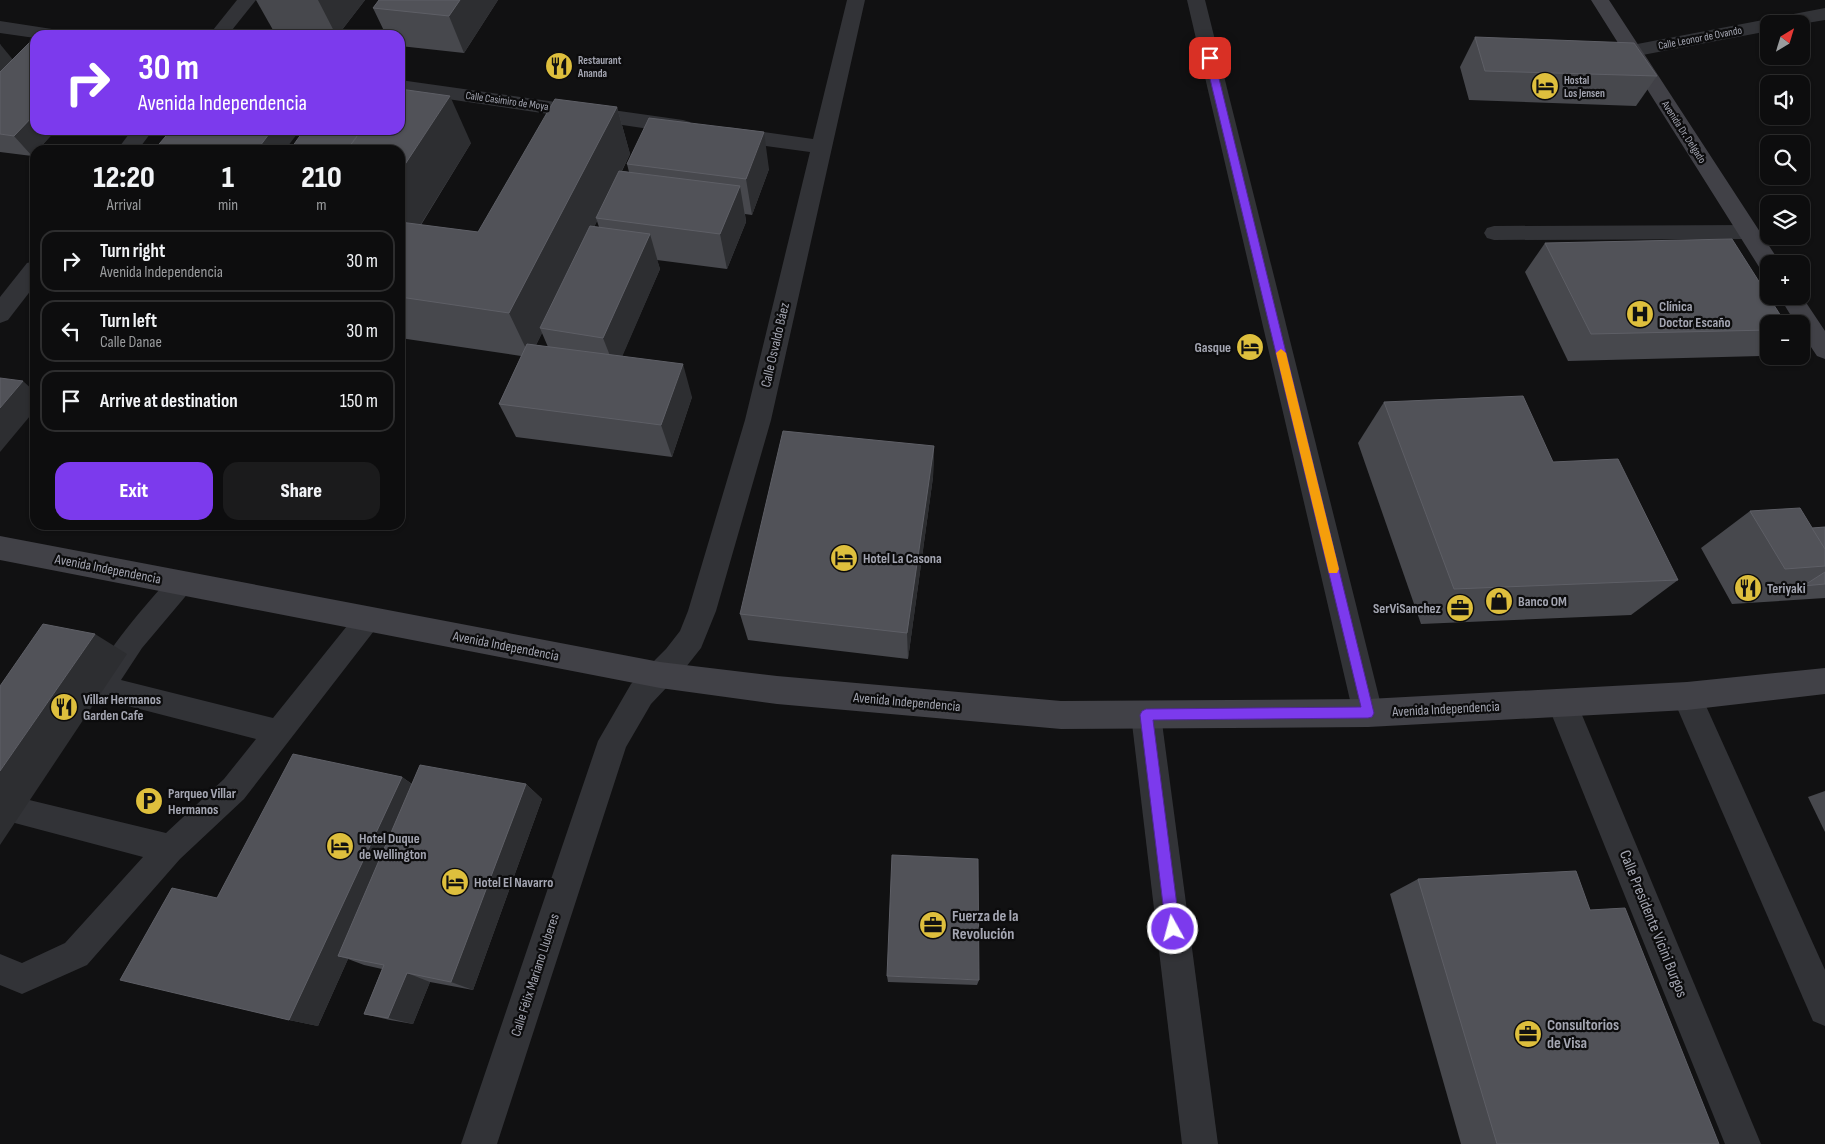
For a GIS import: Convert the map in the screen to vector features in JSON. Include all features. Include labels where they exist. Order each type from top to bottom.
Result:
[{"type":"main road","name":"Avenida Dr. Delgado","points":[[1600,0],[1763,255]]},
{"type":"main road","points":[[1796,305],[1825,350]]},
{"type":"main road","name":"Avenida Independencia","points":[[0,548],[660,675],[777,690],[1061,715],[1368,713],[1687,696],[1825,681]]},
{"type":"street","points":[[222,30],[247,0]]},
{"type":"street","name":"Calle Osvaldo Báez","points":[[660,675],[691,639],[702,611],[758,420],[856,0]]},
{"type":"street","points":[[1196,0],[1368,713]]},
{"type":"street","points":[[1810,17],[1825,14]]},
{"type":"street","points":[[0,27],[30,32]]},
{"type":"street","name":"Calle Leonor de Ovando","points":[[1632,51],[1760,27]]},
{"type":"street","name":"Calle Casimiro de Moya","points":[[405,87],[822,147]]},
{"type":"street","points":[[131,145],[139,135]]},
{"type":"street","points":[[0,314],[30,275]]},
{"type":"street","name":"Calle Félix Mariano Lluberes","points":[[479,1144],[613,742],[641,694],[660,675]]},
{"type":"street","points":[[1687,696],[1825,1010]]},
{"type":"street","name":"Calle Presidente Vicini Burgos","points":[[1562,703],[1743,1144]]},
{"type":"street","points":[[1146,715],[1200,1144]]},
{"type":"lane","points":[[1494,233],[1749,232]]},
{"type":"lane","points":[[181,583],[132,640],[97,696],[279,732]]},
{"type":"lane","points":[[0,969],[22,979],[76,954],[170,849],[234,789],[368,619]]},
{"type":"lane","points":[[5,837],[38,788]]},
{"type":"lane","points":[[21,812],[170,849]]},
{"type":"building","points":[[379,0],[460,0],[449,16],[373,8]]},
{"type":"building","points":[[1475,37],[1634,43],[1657,76],[1485,71]]},
{"type":"building","points":[[30,42],[30,119],[14,136],[0,134],[0,72]]},
{"type":"building","points":[[405,90],[450,96],[405,164],[405,145],[351,145],[358,135],[405,135]]},
{"type":"building","points":[[555,99],[617,107],[509,313],[405,298],[405,223],[478,232]]},
{"type":"building","points":[[649,118],[764,132],[746,179],[627,164]]},
{"type":"building","points":[[167,135],[268,135],[261,145],[158,145]]},
{"type":"building","points":[[300,135],[358,135],[350,145],[294,145]]},
{"type":"building","points":[[619,171],[740,186],[720,234],[596,218]]},
{"type":"building","points":[[590,226],[650,234],[603,338],[540,328]]},
{"type":"building","points":[[1732,239],[1760,283],[1760,305],[1774,305],[1780,315],[1760,315],[1760,330],[1591,334],[1545,243]]},
{"type":"building","points":[[527,344],[683,364],[661,425],[499,404]]},
{"type":"building","points":[[0,378],[23,381],[0,408]]},
{"type":"building","points":[[1523,396],[1553,462],[1618,459],[1678,580],[1454,589],[1384,402]]},
{"type":"building","name":"Hotel La Casona","points":[[783,431],[934,446],[907,633],[740,614]]},
{"type":"building","points":[[1800,508],[1825,549],[1825,566],[1785,569],[1750,511]]},
{"type":"building","points":[[1825,527],[1825,549],[1812,528]]},
{"type":"building","points":[[1825,572],[1825,584],[1803,586]]},
{"type":"building","points":[[43,624],[95,634],[0,771],[0,686]]},
{"type":"building","name":"Hotel Duque de Wellington","points":[[293,754],[402,777],[289,1020],[120,980],[172,888],[217,898]]},
{"type":"building","name":"Hotel El Navarro","points":[[420,765],[526,784],[451,982],[407,973],[388,1018],[364,1014],[384,965],[338,956]]},
{"type":"building","name":"Fuerza de la Revolución","points":[[892,855],[978,859],[979,980],[887,976]]},
{"type":"building","name":"Consultorios de Visa","points":[[1576,871],[1590,910],[1625,908],[1719,1144],[1497,1144],[1418,879]]},
{"type":"slow traffic","points":[[1281,353],[1333,569]]},
{"type":"place","name":"Restaurant Ananda","points":[[559,66]]},
{"type":"place","name":"Hostal Los Jensen","points":[[1545,86]]},
{"type":"place","name":"Clínica Doctor Escaño","points":[[1640,314]]},
{"type":"place","name":"Gasque","points":[[1250,347]]},
{"type":"place","name":"Hotel La Casona","points":[[844,558]]},
{"type":"place","name":"Teriyaki","points":[[1748,588]]},
{"type":"place","name":"Banco OM","points":[[1499,601]]},
{"type":"place","name":"SerViSanchez","points":[[1460,608]]},
{"type":"place","name":"Villar Hermanos Garden Cafe","points":[[64,707]]},
{"type":"place","name":"Parqueo Villar Hermanos","points":[[149,801]]},
{"type":"place","name":"Hotel Duque de Wellington","points":[[340,846]]},
{"type":"place","name":"Hotel El Navarro","points":[[455,882]]},
{"type":"place","name":"Fuerza de la Revolución","points":[[933,925]]},
{"type":"place","name":"Consultorios de Visa","points":[[1528,1034]]},
{"type":"route","points":[[1173,929],[1146,715],[1368,713],[1210,58]]}]
